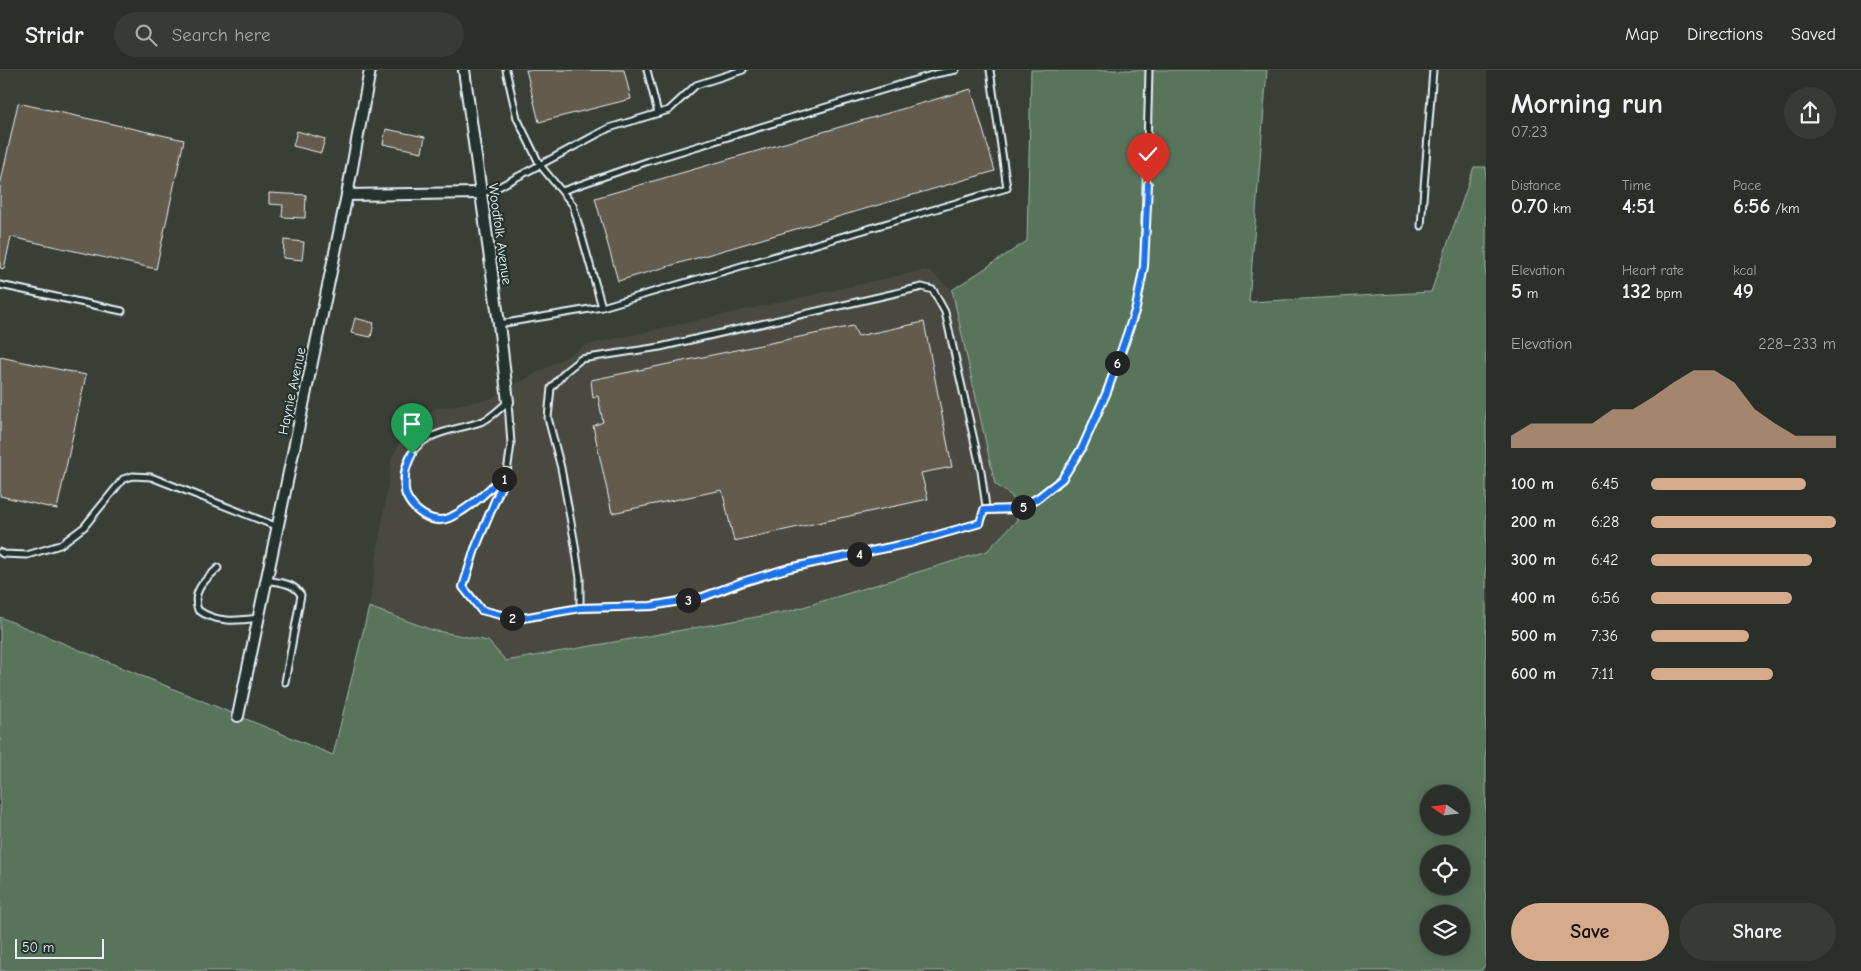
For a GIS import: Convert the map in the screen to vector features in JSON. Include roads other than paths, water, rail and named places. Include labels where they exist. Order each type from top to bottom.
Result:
[{"type":"street","name":"Haynie Avenue","points":[[238,716],[347,195],[370,70]]},
{"type":"street","name":"Woodfolk Avenue","points":[[464,70],[508,402]]},
{"type":"street","points":[[347,195],[480,193]]},
{"type":"lane","points":[[506,70],[517,118],[540,165],[573,205],[602,307]]},
{"type":"lane","points":[[647,70],[658,113]]},
{"type":"lane","points":[[480,193],[493,190],[609,128],[669,110],[696,85],[743,70]]},
{"type":"lane","points":[[562,191],[649,161],[935,74],[956,70]]},
{"type":"lane","points":[[499,324],[602,307],[1006,188],[990,70]]},
{"type":"lane","points":[[984,510],[1018,509],[1038,498],[1062,479],[1082,448],[1107,392],[1136,308],[1144,266],[1149,70]]},
{"type":"lane","points":[[1421,226],[1433,70]]},
{"type":"lane","points":[[0,285],[122,310]]},
{"type":"lane","points":[[508,402],[511,444],[507,472],[475,549],[463,587],[481,610],[517,619],[580,608],[651,606],[703,597],[742,582],[789,568],[910,543],[980,523],[986,507],[980,471],[945,312],[933,290],[922,287],[848,306],[660,348],[581,359],[566,371],[552,388],[548,418],[561,468],[574,538],[580,578],[580,608]]},
{"type":"lane","points":[[507,472],[489,491],[449,518],[438,520],[428,518],[416,510],[406,494],[404,473],[412,454],[420,444],[438,433],[485,420],[508,402]]},
{"type":"lane","points":[[0,552],[3,554],[27,554],[60,545],[84,527],[123,479],[133,476],[151,477],[278,527]]},
{"type":"lane","points":[[218,568],[197,590],[196,604],[198,610],[206,616],[226,620],[259,618]]},
{"type":"lane","points":[[266,580],[290,584],[297,588],[301,595],[285,682]]}]
